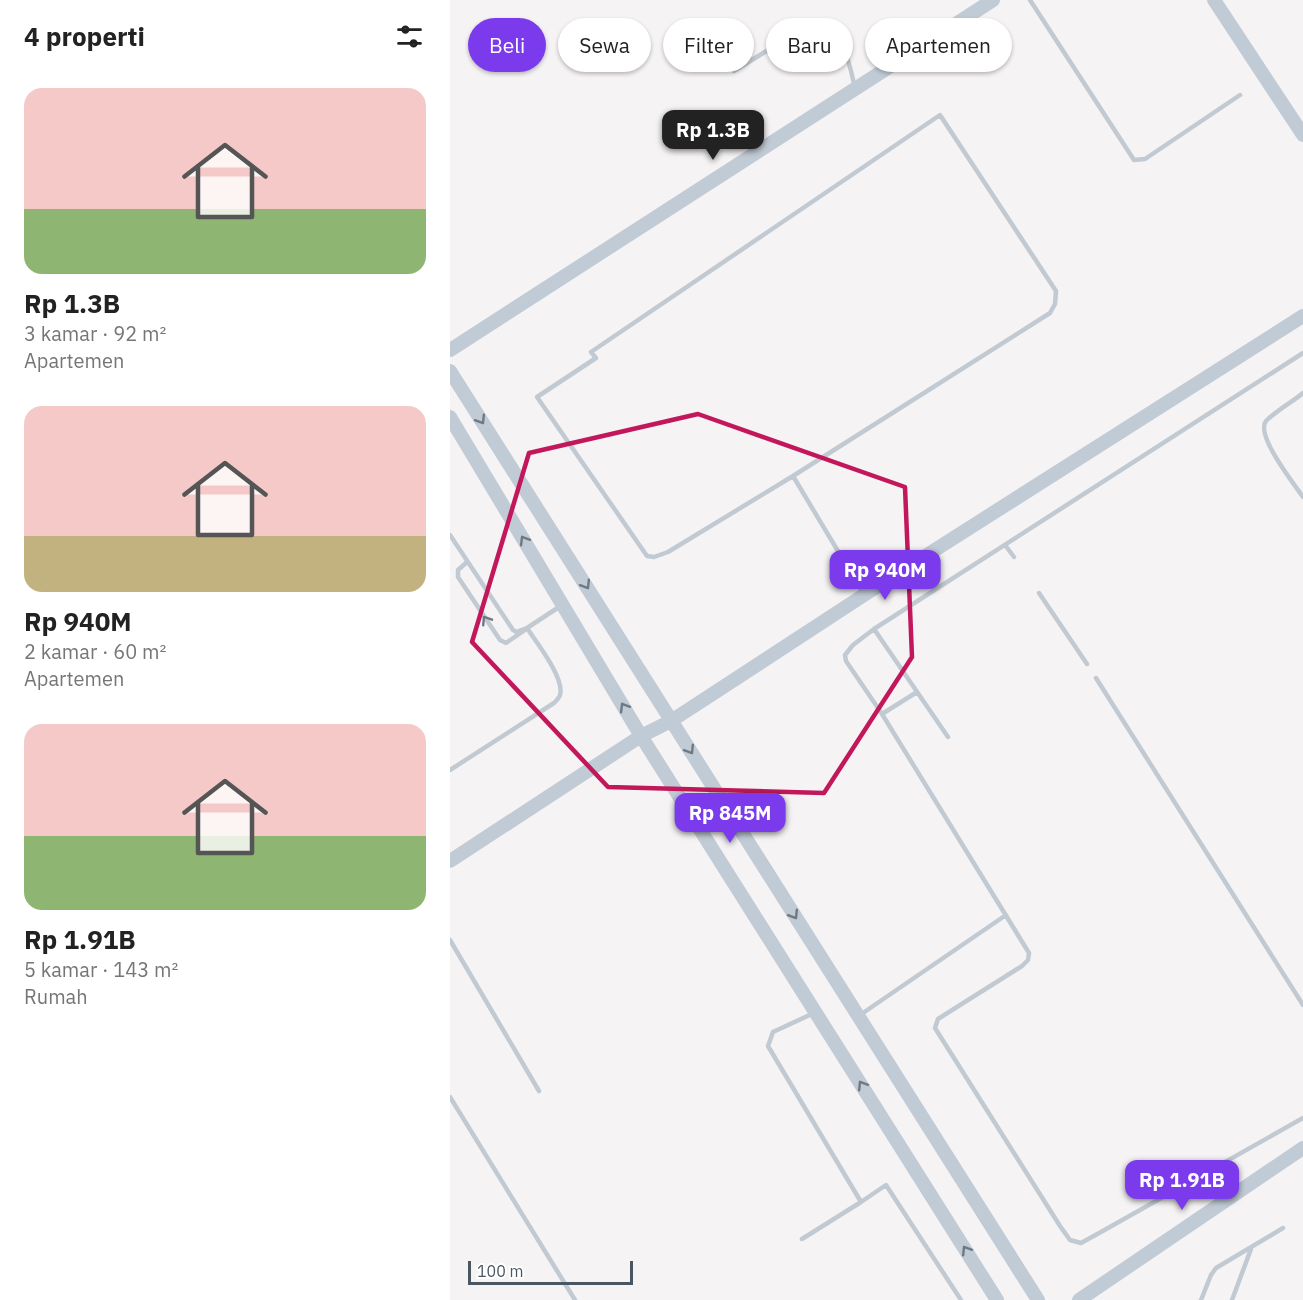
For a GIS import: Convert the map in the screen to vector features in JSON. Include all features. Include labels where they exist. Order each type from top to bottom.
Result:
[{"type":"street","points":[[450,350],[993,0]]},
{"type":"street","points":[[1214,0],[1303,135]]},
{"type":"street","points":[[450,861],[641,736],[671,721],[864,595],[1303,316]]},
{"type":"street","points":[[450,371],[1038,1300]]},
{"type":"street","points":[[450,417],[641,736],[997,1300]]},
{"type":"street","points":[[1079,1300],[1303,1148]]},
{"type":"lane","points":[[1030,0],[1134,160],[1145,159],[1240,95]]},
{"type":"lane","points":[[754,59],[807,26],[821,26],[834,34],[846,52],[855,88]]},
{"type":"lane","points":[[940,116],[1056,291],[1055,304],[1050,313],[793,476],[660,556],[647,556],[537,398],[596,358],[591,352],[940,116]]},
{"type":"lane","points":[[1303,353],[874,629],[853,645],[845,655],[846,661],[882,714],[1029,953],[1028,960],[938,1019],[935,1028],[1070,1240],[1081,1243],[1303,1118]]},
{"type":"lane","points":[[1303,393],[1265,422],[1263,431],[1268,445],[1303,498]]},
{"type":"lane","points":[[793,476],[864,595]]},
{"type":"lane","points":[[450,535],[513,630],[516,632],[527,628]]},
{"type":"lane","points":[[1005,544],[1014,557]]},
{"type":"lane","points":[[467,562],[458,570],[458,577],[500,640],[506,643],[563,604]]},
{"type":"lane","points":[[1039,593],[1087,664]]},
{"type":"lane","points":[[450,770],[554,703],[560,694],[559,681],[527,628]]},
{"type":"lane","points":[[874,629],[948,737]]},
{"type":"lane","points":[[1096,678],[1303,1005]]},
{"type":"lane","points":[[882,714],[917,692]]},
{"type":"lane","points":[[858,1016],[1006,915]]},
{"type":"lane","points":[[450,940],[539,1091]]},
{"type":"lane","points":[[816,1012],[773,1032],[768,1046],[861,1202]]},
{"type":"lane","points":[[450,1097],[575,1300]]},
{"type":"lane","points":[[802,1239],[886,1185],[961,1300]]},
{"type":"lane","points":[[1201,1300],[1210,1275],[1216,1269],[1283,1228]]},
{"type":"lane","points":[[1232,1300],[1251,1249]]},
{"type":"highlighted area","points":[[698,414],[905,487],[912,657],[824,793],[608,787],[472,642],[529,453]]}]
